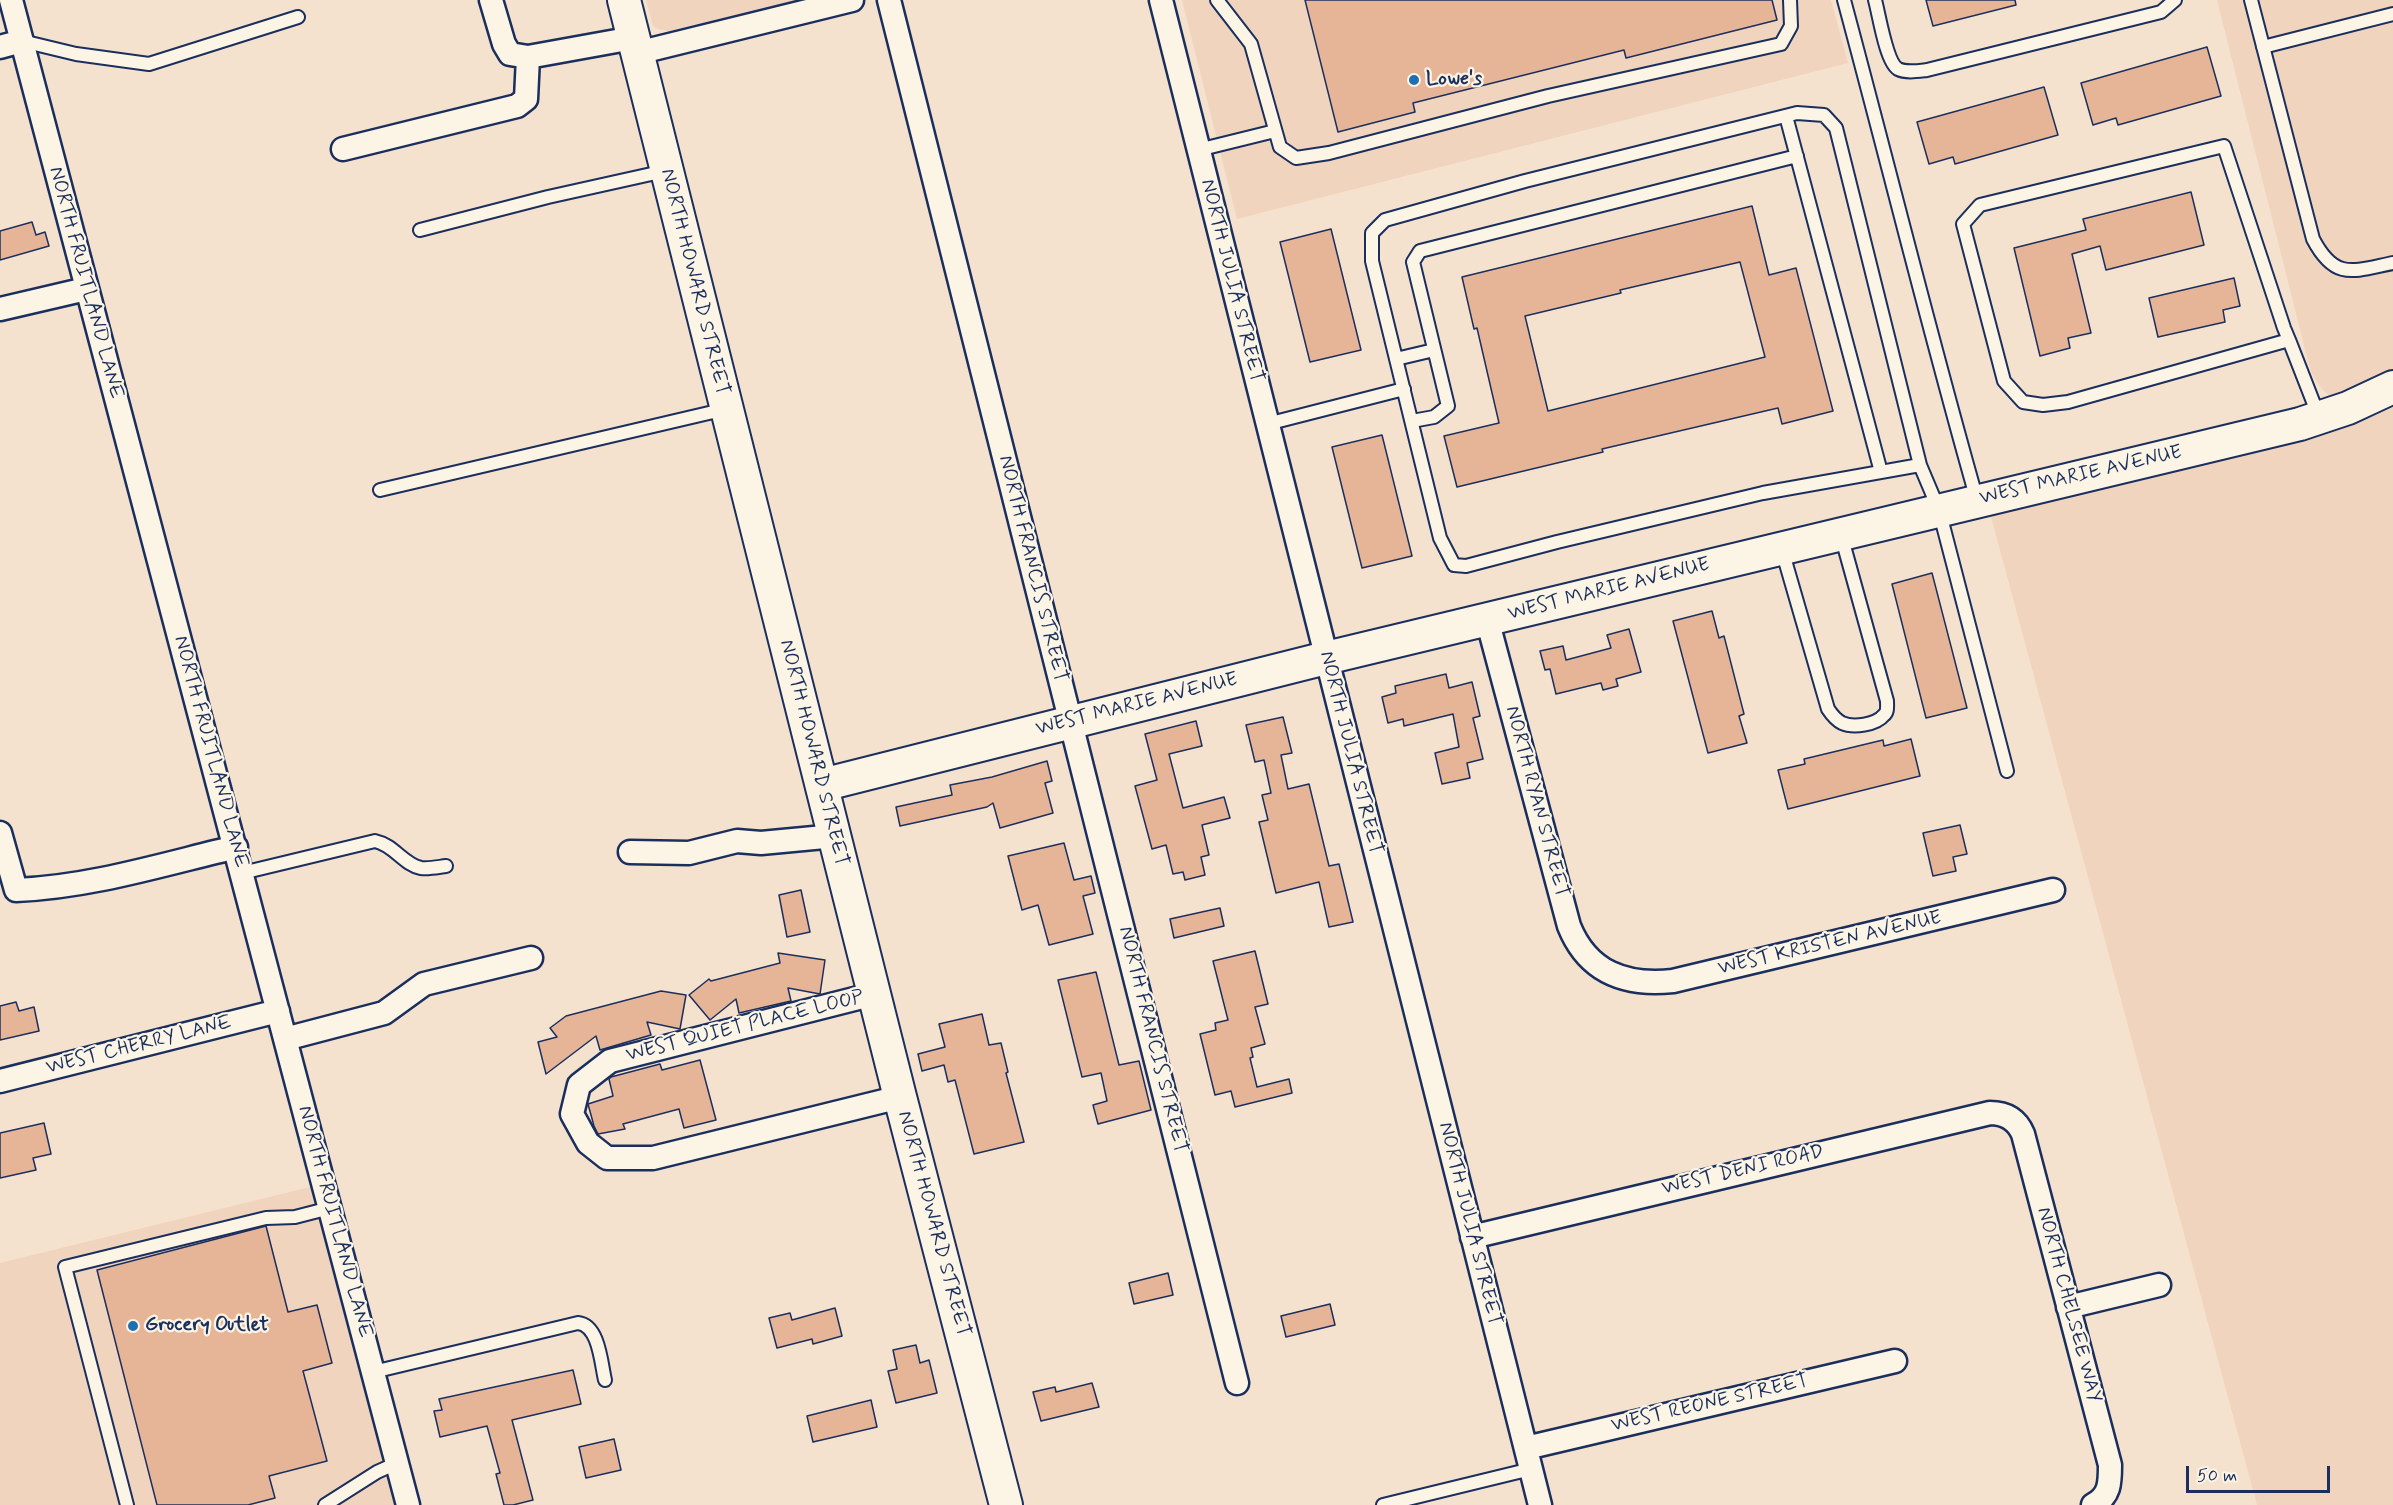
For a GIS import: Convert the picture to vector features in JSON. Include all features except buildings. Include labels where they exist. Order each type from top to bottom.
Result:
[{"type":"street","name":"NORTH FRUITLAND LANE","points":[[11,0],[11,44],[86,289],[236,847],[408,1505]]},
{"type":"street","points":[[491,0],[504,44],[510,54],[528,57],[635,46],[852,0]]},
{"type":"street","name":"NORTH HOWARD STREET","points":[[624,0],[900,1097],[1006,1505]]},
{"type":"street","name":"NORTH FRANCIS STREET","points":[[889,0],[1237,1383]]},
{"type":"street","name":"NORTH JULIA STREET","points":[[1161,0],[1540,1505]]},
{"type":"street","points":[[343,149],[517,106],[526,99],[528,57]]},
{"type":"street","points":[[0,309],[86,289]]},
{"type":"street","name":"WEST MARIE AVENUE","points":[[822,785],[1326,658],[2320,418],[2393,387]]},
{"type":"street","name":"NORTH RYAN STREET","points":[[1487,619],[1569,926],[1582,951],[1608,972]]},
{"type":"street","points":[[0,833],[16,890],[40,889],[98,880],[236,847]]},
{"type":"street","points":[[630,852],[689,853],[737,841],[761,843],[835,836]]},
{"type":"street","name":"WEST KRISTEN AVENUE","points":[[1608,972],[1639,982],[1673,981],[2053,890]]},
{"type":"street","points":[[285,1039],[384,1013],[424,984],[531,958]]},
{"type":"street","name":"WEST QUIET PLACE LOOP","points":[[874,994],[610,1062],[579,1085],[572,1114],[588,1143],[607,1158],[653,1158],[900,1097]]},
{"type":"street","name":"WEST CHERRY LANE","points":[[0,1081],[278,1011]]},
{"type":"street","name":"WEST DENI ROAD","points":[[1472,1237],[1990,1113],[1999,1113],[2014,1120]]},
{"type":"street","name":"NORTH CHELSEE WAY","points":[[2014,1120],[2023,1134],[2110,1465],[2110,1481],[2100,1499]]},
{"type":"street","points":[[2068,1307],[2159,1285]]},
{"type":"street","name":"WEST REONE STREET","points":[[1528,1459],[1895,1361]]},
{"type":"lane","points":[[1217,0],[1251,44],[1280,147],[1296,158],[1329,153],[1548,96],[1781,44],[1791,26],[1790,0]]},
{"type":"lane","points":[[1844,0],[1950,408],[1977,501]]},
{"type":"lane","points":[[1875,0],[1891,61],[1898,69],[1910,71],[1927,70],[2161,12],[2175,0]]},
{"type":"lane","points":[[2251,0],[2313,239],[2323,258],[2334,267],[2353,271],[2393,264]]},
{"type":"lane","points":[[2264,47],[2393,14]]},
{"type":"lane","points":[[11,44],[149,64],[297,17]]},
{"type":"lane","points":[[1920,465],[1763,493],[1466,566],[1454,565],[1440,537],[1372,261],[1371,233],[1385,220],[1525,181],[1797,113],[1824,115],[1836,128],[1920,465],[1939,510],[2007,771]]},
{"type":"lane","points":[[1786,116],[1881,472]]},
{"type":"lane","points":[[1198,150],[1275,131]]},
{"type":"lane","points":[[2289,340],[2067,402],[2043,405],[2023,402],[2004,381],[1963,224],[1980,205],[2224,147],[2289,340],[2320,418]]},
{"type":"lane","points":[[1412,421],[1434,417],[1448,406],[1413,262],[1420,251],[1797,156]]},
{"type":"lane","points":[[420,230],[666,170]]},
{"type":"lane","points":[[1396,359],[1434,350]]},
{"type":"lane","points":[[1267,423],[1404,389]]},
{"type":"lane","points":[[380,490],[726,409]]},
{"type":"lane","points":[[1782,548],[1828,709],[1841,722],[1856,726],[1877,720],[1884,715],[1887,701],[1841,534]]},
{"type":"lane","points":[[242,873],[375,842],[389,846],[413,865],[421,868],[446,867]]},
{"type":"lane","points":[[127,1505],[65,1267],[266,1218],[295,1217],[330,1208]]},
{"type":"lane","points":[[373,1372],[578,1323],[589,1327],[595,1336],[605,1380]]},
{"type":"lane","points":[[1383,1505],[1528,1459]]},
{"type":"lane","points":[[325,1505],[377,1472],[397,1463]]},
{"type":"shaded area","points":[[646,0],[797,0],[669,31],[653,26]]},
{"type":"shaded area","points":[[1182,0],[1831,0],[1848,63],[1237,219]]},
{"type":"shaded area","points":[[2217,0],[2393,0],[2393,373],[2337,395],[2329,395],[2322,389],[2309,365]]},
{"type":"shaded area","points":[[2393,405],[2393,1505],[2257,1505],[1990,513],[2344,424]]},
{"type":"shaded area","points":[[310,1187],[395,1505],[0,1505],[0,1263]]},
{"type":"place","name":"Lowe's","points":[[1414,80]]},
{"type":"place","name":"Grocery Outlet","points":[[133,1326]]}]
